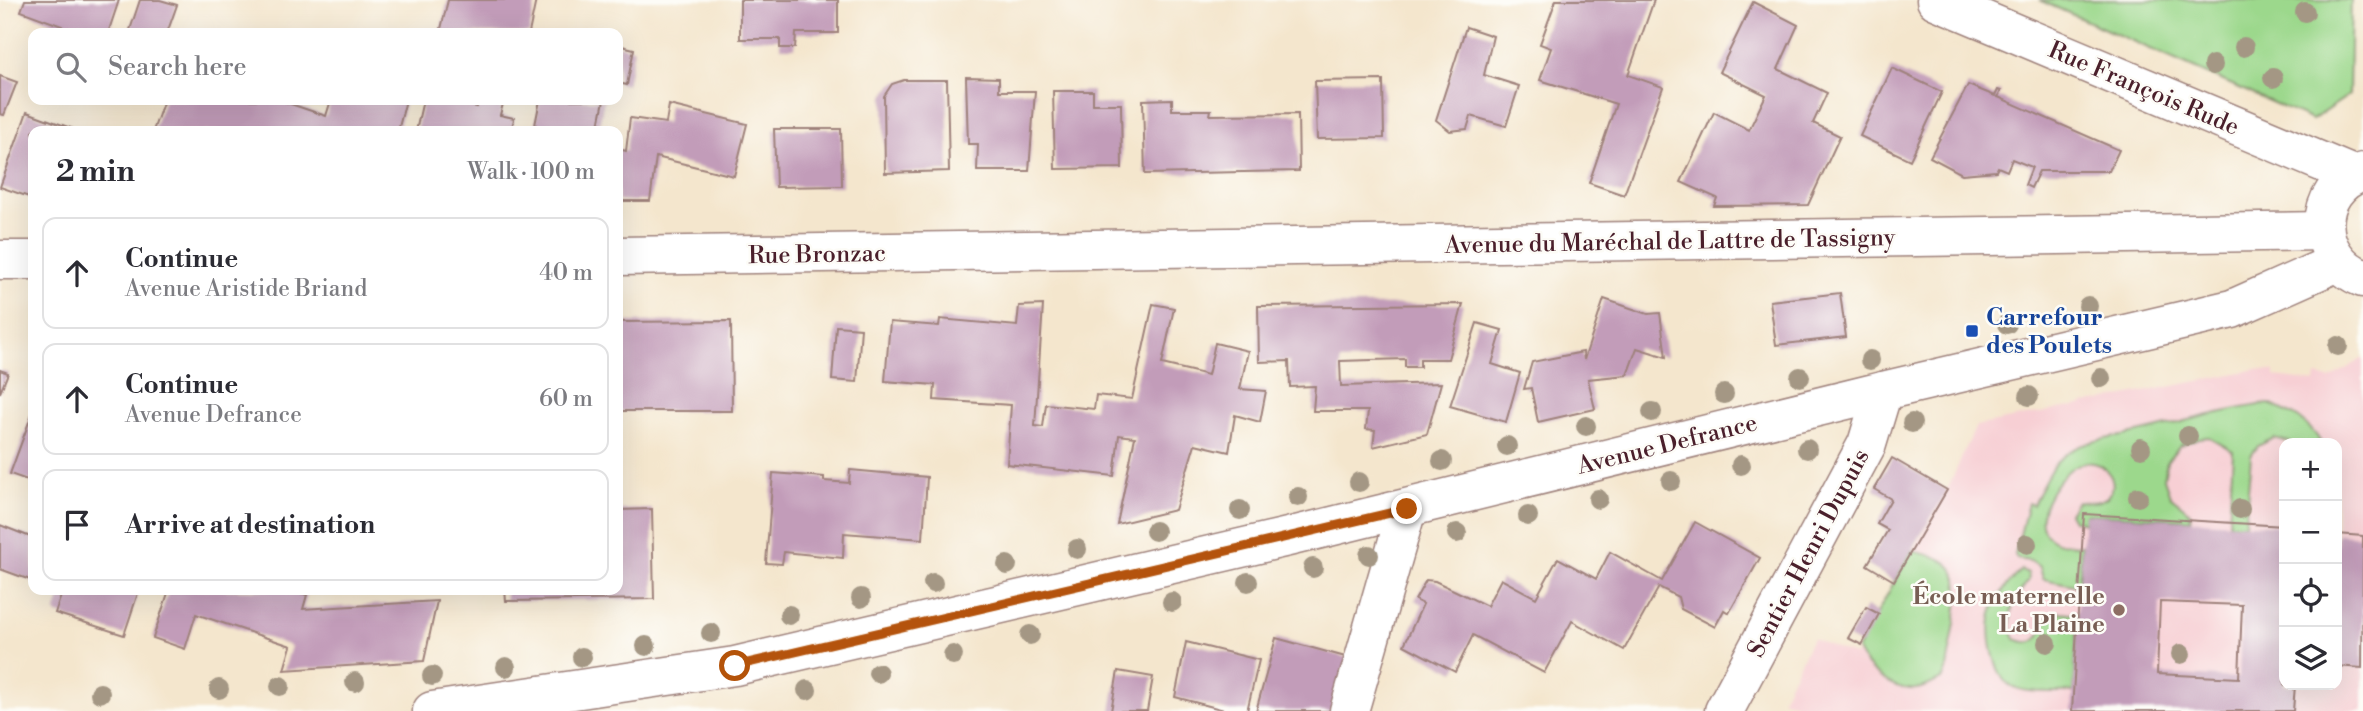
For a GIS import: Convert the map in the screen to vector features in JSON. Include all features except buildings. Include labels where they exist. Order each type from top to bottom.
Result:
[{"type":"street","name":"Rue François Rude","points":[[1936,0],[2358,174]]},
{"type":"street","points":[[2342,257],[2325,214],[2330,198],[2340,185],[2358,174]]},
{"type":"street","name":"Avenue du Maréchal de Lattre de Tassigny","points":[[1016,250],[2342,257]]},
{"type":"street","name":"Rue Bronzac","points":[[623,256],[1016,250]]},
{"type":"street","name":"Avenue Defrance","points":[[432,711],[735,666],[1407,509],[1883,391],[2232,309],[2342,257]]},
{"type":"street","points":[[0,260],[28,260]]},
{"type":"street","name":"Sentier Henri Dupuis","points":[[1724,711],[1867,444],[1883,391]]},
{"type":"street","points":[[1349,711],[1407,509]]},
{"type":"shaded area","points":[[2363,358],[2363,711],[1813,711],[1782,699],[1812,638],[1855,656],[1947,490],[1976,426],[2257,369],[2275,372],[2275,377],[2315,382],[2316,376],[2330,379]]},
{"type":"green space","points":[[2039,0],[2351,0],[2349,95],[2312,120]]},
{"type":"green space","points":[[2269,404],[2285,411],[2299,419],[2318,438],[2274,438],[2258,446],[2251,456],[2245,524],[2229,523],[2233,451],[2209,437],[2199,438],[2180,445],[2167,461],[2164,479],[2170,496],[2190,512],[2191,520],[2085,514],[2084,523],[2073,520],[2069,513],[2077,501],[2099,501],[2108,496],[2112,489],[2109,473],[2094,463],[2083,463],[2072,468],[2058,481],[2046,501],[2042,521],[2050,538],[2066,544],[2082,545],[2079,586],[2043,579],[2040,567],[2030,561],[2017,559],[2015,555],[2028,503],[2033,505],[2052,468],[2070,451],[2100,440]]},
{"type":"green space","points":[[1911,551],[1946,562],[1954,571],[1958,591],[1947,668],[1943,678],[1916,689],[1898,687],[1881,678],[1861,658],[1857,650]]},
{"type":"green space","points":[[2021,570],[2028,573],[2029,580],[2012,608],[2010,623],[2015,639],[2033,642],[2040,636],[2046,618],[2060,612],[2078,614],[2074,692],[2040,692],[2016,688],[2009,685],[2000,673],[1991,643],[1993,609],[2011,580]]},
{"type":"place","name":"Carrefour des Poulets","points":[[1972,331]]},
{"type":"place","name":"École maternelle La Plaine","points":[[2119,610]]},
{"type":"route","points":[[735,666],[1407,509]]}]
